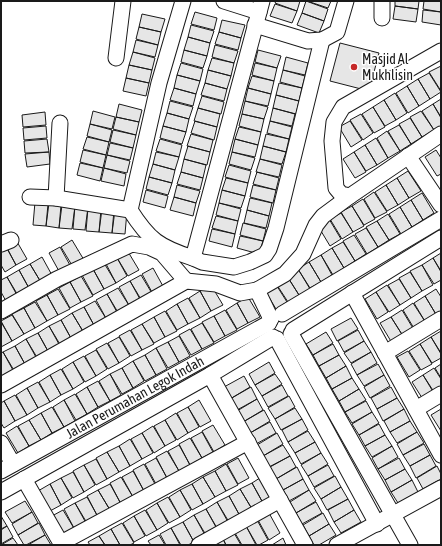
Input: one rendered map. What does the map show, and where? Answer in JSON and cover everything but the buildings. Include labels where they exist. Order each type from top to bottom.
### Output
[{"type":"street","points":[[116,58],[123,1]]},
{"type":"street","points":[[183,1],[159,83],[130,210],[141,228],[154,241],[172,251],[202,262],[234,267],[265,255],[269,249],[276,228],[322,40]]},
{"type":"street","points":[[224,1],[259,12],[308,41],[322,40],[337,32],[346,1]]},
{"type":"street","points":[[382,1],[382,18]]},
{"type":"street","points":[[193,258],[259,12]]},
{"type":"street","points":[[350,196],[341,194],[336,188],[332,141],[334,122],[343,107],[441,52]]},
{"type":"street","points":[[56,198],[60,123]]},
{"type":"street","points":[[1,385],[186,281],[216,284],[240,293],[257,290],[285,274],[303,254],[316,225],[323,216],[441,134]]},
{"type":"street","points":[[408,156],[441,205]]},
{"type":"street","points":[[30,197],[56,198],[130,210]]},
{"type":"street","name":"Jalan Perumahan Legok Indah","points":[[7,468],[274,319],[441,218]]},
{"type":"street","points":[[275,338],[285,339],[292,332],[352,292],[441,238]]},
{"type":"street","points":[[1,311],[57,279],[132,244],[149,247],[162,253],[186,281]]},
{"type":"street","points":[[257,290],[274,319]]},
{"type":"street","points":[[352,292],[441,455]]},
{"type":"street","points":[[274,319],[290,318],[293,326],[292,332],[410,545]]},
{"type":"street","points":[[274,319],[269,331],[275,338],[377,524]]},
{"type":"street","points":[[385,353],[441,319]]},
{"type":"street","name":"Jalan Perumahan Legok Indah","points":[[1,492],[275,338]]},
{"type":"street","name":"Jalan Perumahan Legok Indah","points":[[210,375],[305,545]]},
{"type":"street","points":[[416,409],[441,394]]},
{"type":"street","points":[[24,479],[61,544],[248,442]]},
{"type":"street","points":[[1,443],[7,468]]},
{"type":"street","points":[[337,545],[441,488]]},
{"type":"street","points":[[199,545],[280,500]]},
{"type":"place","name":"Masjid Al Mukhlisin","points":[[354,67]]}]
